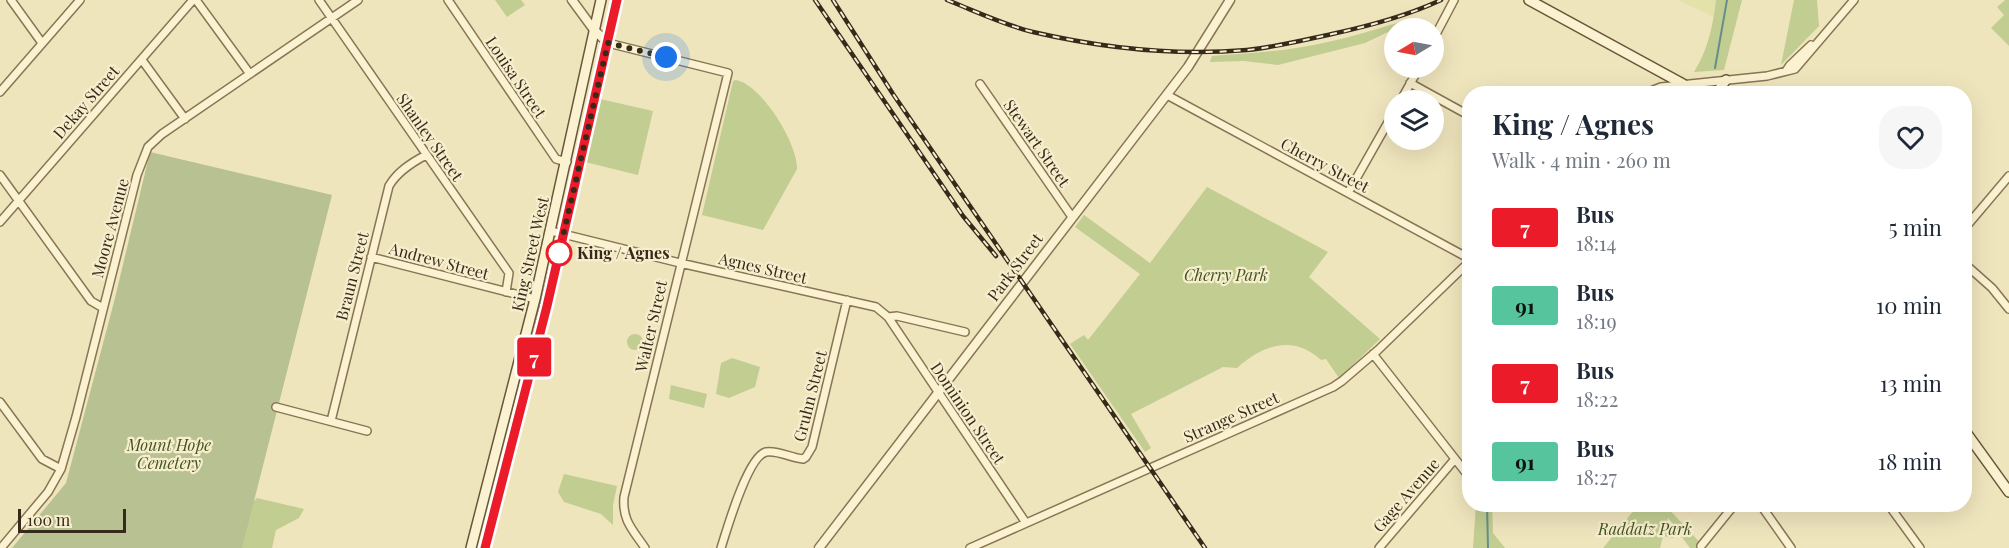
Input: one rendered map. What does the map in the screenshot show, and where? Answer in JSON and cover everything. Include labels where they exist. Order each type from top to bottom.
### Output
[{"type":"main road","name":"King Street West","points":[[471,548],[535,299],[601,0]]},
{"type":"main road","name":"King Street West","points":[[485,548],[563,234],[617,0]]},
{"type":"main road","points":[[1529,0],[1686,86]]},
{"type":"main road","points":[[1721,86],[1726,80]]},
{"type":"main road","points":[[1972,441],[2009,492]]},
{"type":"street","points":[[11,0],[42,43]]},
{"type":"street","points":[[0,92],[80,0]]},
{"type":"street","points":[[194,0],[250,74]]},
{"type":"street","name":"Dekay Street","points":[[0,222],[194,0]]},
{"type":"street","name":"Shanley Street","points":[[319,0],[508,273],[506,292]]},
{"type":"street","name":"Moore Avenue","points":[[1,548],[48,492],[61,469],[143,158],[153,141],[358,0]]},
{"type":"street","name":"Louisa Street","points":[[448,0],[556,159],[567,162]]},
{"type":"street","points":[[572,0],[594,30],[608,43]]},
{"type":"street","name":"Park Street","points":[[819,548],[1167,95],[1203,45],[1230,0]]},
{"type":"street","points":[[1444,19],[1454,0]]},
{"type":"street","points":[[1668,86],[1767,76],[1798,66],[1854,0]]},
{"type":"street","name":"Walter Street","points":[[608,43],[728,73],[624,497],[624,515],[645,548]]},
{"type":"street","points":[[142,60],[184,119]]},
{"type":"street","points":[[1406,90],[1413,78]]},
{"type":"street","points":[[1410,83],[1462,112]]},
{"type":"street","name":"Stewart Street","points":[[980,84],[1072,217]]},
{"type":"street","name":"Cherry Street","points":[[1167,95],[1462,256]]},
{"type":"street","points":[[1348,193],[1384,129]]},
{"type":"street","name":"Braun Street","points":[[331,421],[386,197],[394,178],[426,154]]},
{"type":"street","points":[[0,175],[91,301],[103,308]]},
{"type":"street","points":[[1972,220],[2009,176]]},
{"type":"street","name":"Agnes Street","points":[[551,231],[876,307],[888,317],[897,316],[965,332]]},
{"type":"street","name":"Andrew Street","points":[[371,256],[535,299]]},
{"type":"street","name":"Strange Street","points":[[970,548],[1333,387],[1373,354],[1462,268]]},
{"type":"street","points":[[1972,270],[1992,288],[2009,309]]},
{"type":"street","name":"Gruhn Street","points":[[721,548],[747,475],[757,457],[769,452],[803,459],[813,447],[847,300]]},
{"type":"street","name":"Dominion Street","points":[[888,317],[1026,523]]},
{"type":"street","points":[[1373,354],[1462,468]]},
{"type":"street","points":[[0,402],[42,459],[61,469]]},
{"type":"street","points":[[276,407],[367,431]]},
{"type":"street","name":"Gage Avenue","points":[[1379,548],[1455,459]]},
{"type":"street","points":[[1701,546],[1729,512]]},
{"type":"street","points":[[1766,512],[1791,548]]},
{"type":"street","points":[[1894,512],[1920,548]]},
{"type":"shaded area","points":[[1678,0],[1716,0],[1714,17]]},
{"type":"green space","points":[[495,0],[521,0],[525,5],[507,17]]},
{"type":"green space","points":[[1716,0],[1742,0],[1724,70],[1694,72],[1709,37]]},
{"type":"green space","points":[[1794,0],[1817,0],[1819,26],[1781,65]]},
{"type":"green space","points":[[2005,0],[2009,0],[2009,46],[1991,28],[2004,15],[1997,7]]},
{"type":"green space","points":[[1384,27],[1384,34],[1365,43],[1278,65],[1244,61],[1210,62],[1212,56],[1270,51],[1346,38]]},
{"type":"green space","points":[[736,80],[757,92],[777,117],[792,145],[796,158],[797,169],[763,230],[702,215],[733,81]]},
{"type":"green space","points":[[600,99],[653,111],[638,175],[585,162]]},
{"type":"green space","name":"Mount Hope Cemetery","points":[[150,152],[332,195],[242,548],[12,548],[66,483],[114,302]]},
{"type":"green space","name":"Cherry Park","points":[[1207,187],[1328,252],[1309,277],[1380,339],[1339,378],[1326,359],[1321,360],[1300,347],[1289,345],[1257,353],[1237,368],[1223,367],[1131,414],[1151,448],[1145,452],[1070,344],[1084,335],[1088,340],[1140,274],[1075,227],[1084,215],[1150,263]]},
{"type":"green space","points":[[635,334],[641,336],[643,342],[641,348],[635,350],[629,348],[627,342],[629,336]]},
{"type":"green space","points":[[732,358],[760,367],[755,387],[729,398],[716,394],[721,363]]},
{"type":"green space","points":[[671,385],[707,394],[704,408],[669,399]]},
{"type":"green space","points":[[564,474],[617,486],[613,505],[613,525],[601,514],[564,502],[558,492]]},
{"type":"green space","points":[[257,498],[304,509],[299,518],[276,530],[272,548],[230,548],[240,514]]},
{"type":"green space","points":[[1475,512],[1492,512],[1493,533],[1505,548],[1473,548]]},
{"type":"green space","name":"Raddatz Park","points":[[1632,512],[1672,512],[1705,548],[1690,548],[1681,536],[1682,534],[1668,518],[1666,526],[1674,530],[1676,535],[1673,538],[1663,536],[1660,548],[1603,548]]},
{"type":"waterway","points":[[1715,68],[1727,0]]},
{"type":"waterway","points":[[1487,512],[1488,548]]},
{"type":"tram line","points":[[481,548],[575,164],[612,0]]},
{"type":"railway","points":[[815,0],[963,216],[996,256]]},
{"type":"railway","points":[[833,0],[893,94],[1205,548]]},
{"type":"railway","points":[[947,0],[1011,26],[1059,38],[1139,49],[1193,52],[1247,50],[1300,41],[1388,20],[1441,0]]},
{"type":"bus line","name":"7","points":[[485,548],[547,306],[617,0]]},
{"type":"place","name":"King / Agnes","points":[[559,253]]},
{"type":"route","points":[[559,253],[608,43],[666,57]]}]
